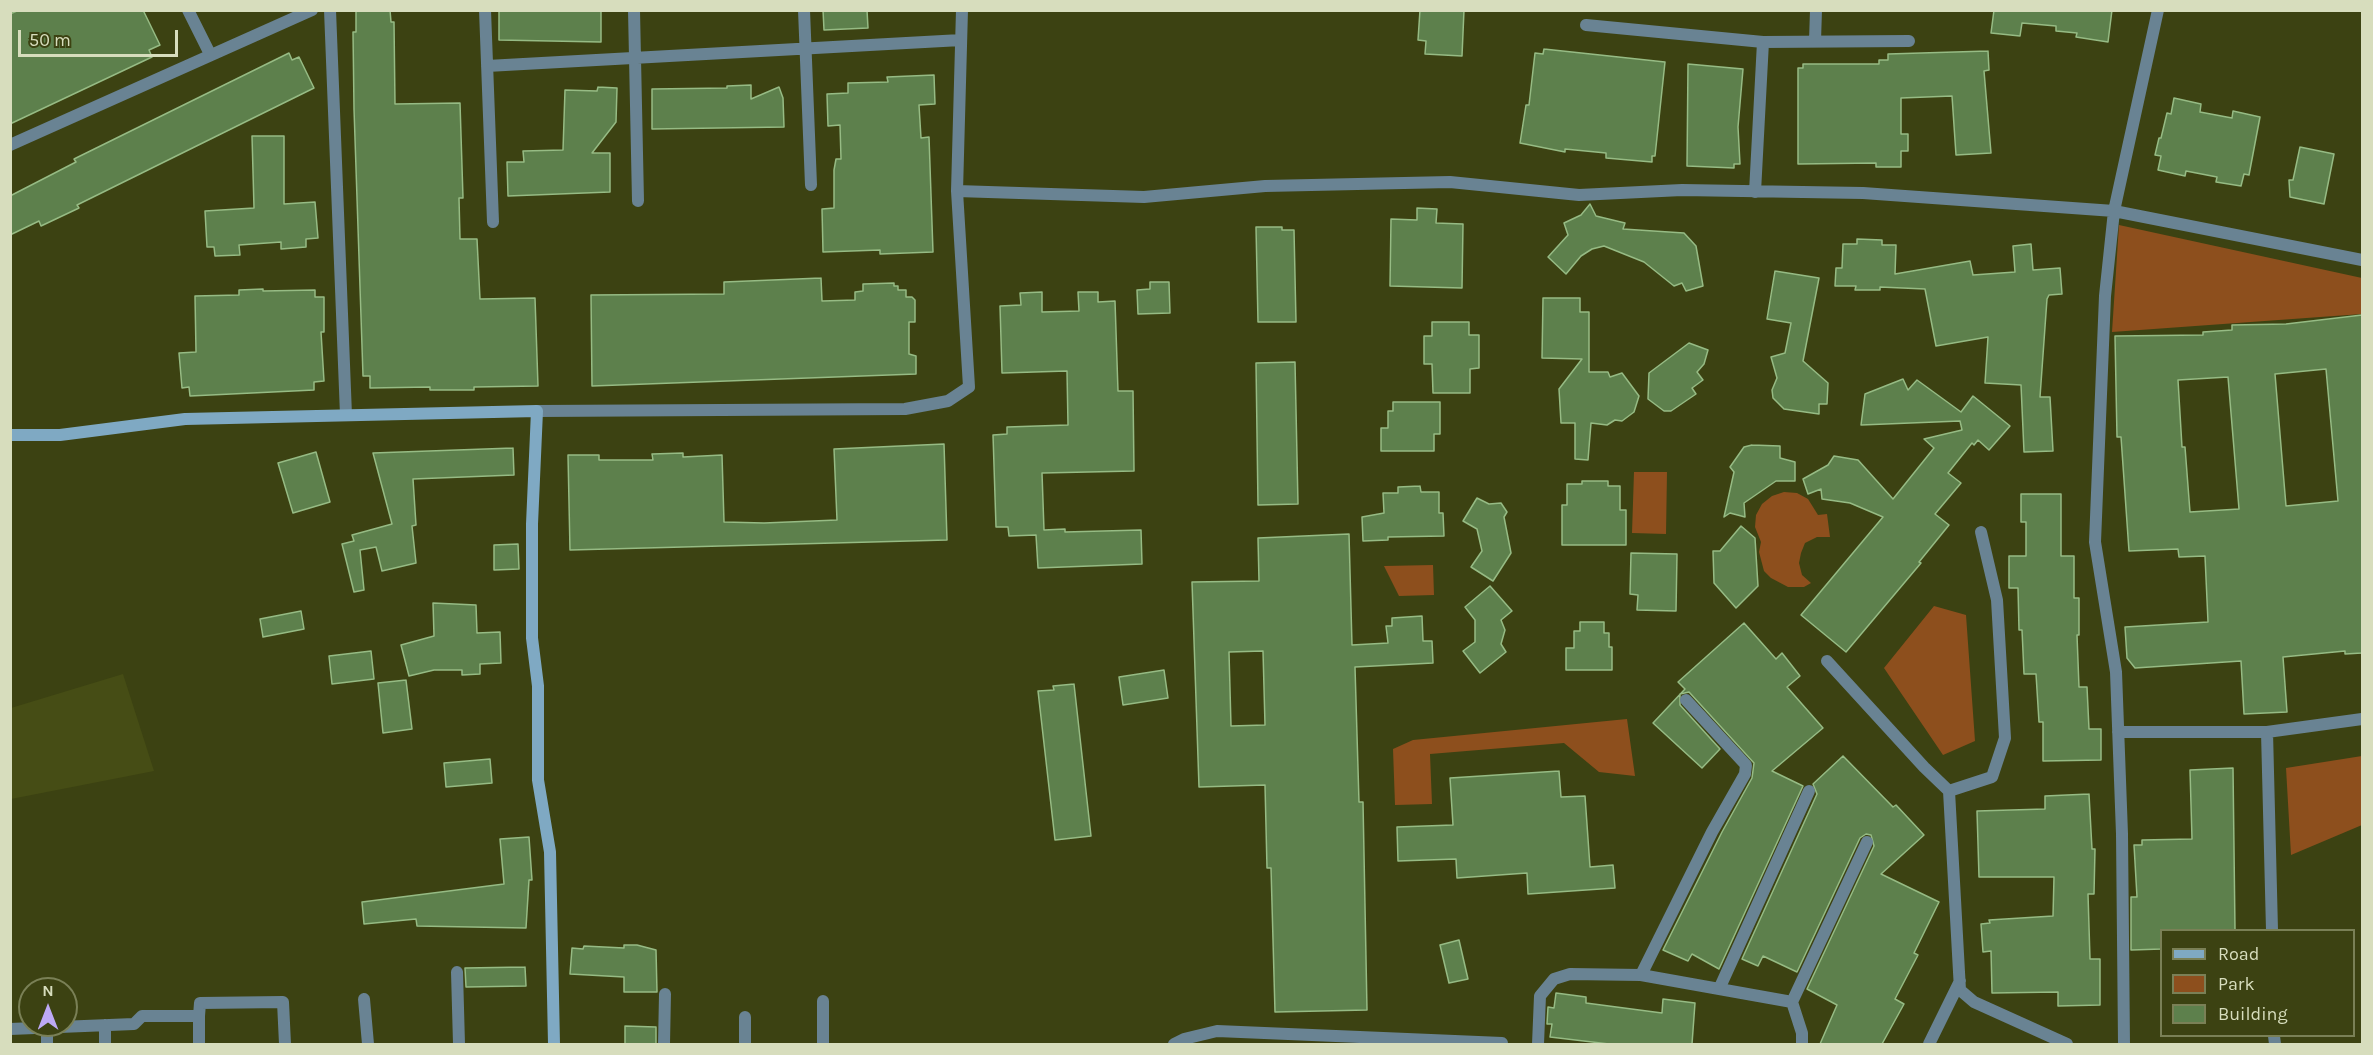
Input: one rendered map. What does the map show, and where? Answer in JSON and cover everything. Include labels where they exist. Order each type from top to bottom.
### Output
[{"type":"street","points":[[188,10],[210,54]]},
{"type":"street","points":[[10,145],[312,10]]},
{"type":"street","points":[[330,10],[346,415]]},
{"type":"street","points":[[485,10],[493,222]]},
{"type":"street","points":[[634,10],[638,201]]},
{"type":"street","points":[[804,10],[811,185]]},
{"type":"street","points":[[10,435],[60,435],[184,419],[537,411],[905,409],[948,401],[969,387],[957,191],[962,10]]},
{"type":"street","points":[[1815,41],[1816,10]]},
{"type":"street","points":[[2124,1044],[2116,672],[2095,542],[2105,296],[2114,211],[2158,10]]},
{"type":"street","points":[[1586,25],[1763,42],[1908,41]]},
{"type":"street","points":[[487,66],[961,40]]},
{"type":"street","points":[[1755,192],[1763,42]]},
{"type":"street","points":[[957,191],[1144,197],[1265,186],[1450,182],[1579,195],[1682,190],[1863,193],[2114,211],[2362,260]]},
{"type":"street","points":[[537,411],[532,524],[532,638],[538,686],[538,780],[550,852],[554,1044]]},
{"type":"street","points":[[1950,791],[1992,777],[2005,738],[1997,600],[1981,532]]},
{"type":"street","points":[[1827,661],[1924,767],[1950,791],[1960,990],[1974,1002],[2067,1044]]},
{"type":"street","points":[[1641,975],[1712,832],[1745,774],[1746,765],[1686,700]]},
{"type":"street","points":[[2118,732],[2267,732],[2362,719]]},
{"type":"street","points":[[2267,732],[2272,929]]},
{"type":"street","points":[[1720,987],[1809,791]]},
{"type":"street","points":[[1802,1044],[1802,1033],[1792,1002],[1867,842]]},
{"type":"street","points":[[457,972],[459,1044]]},
{"type":"street","points":[[1538,1044],[1540,996],[1554,979],[1570,974],[1641,975],[1720,987],[1792,1002]]},
{"type":"street","points":[[1929,1044],[1960,981]]},
{"type":"street","points":[[664,1044],[665,994]]},
{"type":"street","points":[[364,999],[368,1044]]},
{"type":"street","points":[[823,1001],[823,1044]]},
{"type":"street","points":[[199,1044],[200,1003],[283,1002],[285,1044]]},
{"type":"street","points":[[78,1026],[134,1024],[142,1016],[199,1016]]},
{"type":"street","points":[[745,1017],[745,1044]]},
{"type":"street","points":[[105,1025],[105,1044]]},
{"type":"street","points":[[1174,1044],[1184,1039],[1216,1031],[1502,1043]]},
{"type":"shaded area","points":[[123,674],[154,771],[11,799],[11,708]]},
{"type":"green space","points":[[2119,225],[2362,278],[2362,314],[2112,332]]},
{"type":"green space","points":[[1634,472],[1667,472],[1666,534],[1632,533]]},
{"type":"green space","points":[[1784,492],[1797,493],[1808,499],[1818,515],[1827,514],[1830,537],[1817,537],[1805,543],[1801,553],[1799,563],[1802,575],[1811,583],[1804,587],[1788,587],[1771,578],[1764,571],[1759,552],[1761,542],[1755,527],[1756,515],[1762,504],[1772,496]]},
{"type":"green space","points":[[1433,565],[1434,595],[1399,596],[1384,566]]},
{"type":"green space","points":[[1934,606],[1966,615],[1975,741],[1943,755],[1884,668]]},
{"type":"green space","points":[[1627,719],[1635,776],[1599,772],[1564,743],[1430,754],[1432,804],[1395,805],[1393,749],[1413,740]]},
{"type":"green space","points":[[2362,756],[2362,825],[2291,855],[2286,768]]},
{"type":"building","points":[[19,10],[143,10],[160,45],[149,50],[152,57],[10,124],[10,14]]},
{"type":"building","points":[[356,10],[390,10],[391,22],[394,22],[395,104],[460,103],[463,198],[459,198],[460,239],[477,239],[480,299],[535,298],[538,386],[474,387],[474,390],[430,390],[430,387],[370,388],[370,376],[363,376],[354,109],[353,32],[356,32]]},
{"type":"building","points":[[499,10],[601,10],[601,42],[499,40]]},
{"type":"building","points":[[823,10],[867,10],[868,28],[824,30]]},
{"type":"building","points":[[1420,10],[1464,10],[1462,56],[1425,54],[1426,41],[1418,40]]},
{"type":"building","points":[[1994,10],[2112,10],[2108,42],[2076,37],[2077,33],[2056,31],[2056,26],[2022,23],[2020,36],[1991,33]]},
{"type":"building","points":[[1544,49],[1665,62],[1655,156],[1652,156],[1652,162],[1606,158],[1606,153],[1565,149],[1565,152],[1520,143],[1526,105],[1529,105],[1535,53],[1543,54]]},
{"type":"building","points":[[1988,51],[1989,70],[1984,71],[1991,153],[1956,155],[1952,96],[1901,98],[1901,134],[1908,134],[1908,151],[1901,151],[1901,167],[1876,167],[1876,163],[1798,164],[1798,68],[1803,68],[1803,64],[1879,64],[1879,60],[1888,60],[1888,54]]},
{"type":"building","points":[[289,53],[292,60],[299,57],[314,88],[77,205],[79,208],[41,226],[39,221],[10,235],[10,196],[76,162],[74,159]]},
{"type":"building","points":[[1688,64],[1743,69],[1738,127],[1740,164],[1734,164],[1734,168],[1687,166]]},
{"type":"building","points":[[934,75],[935,104],[919,105],[921,138],[929,137],[933,252],[880,254],[880,250],[823,252],[822,209],[834,208],[834,170],[836,159],[841,159],[840,125],[828,126],[827,94],[848,93],[848,83],[888,82],[887,77]]},
{"type":"building","points":[[751,85],[751,99],[779,87],[783,98],[784,127],[652,129],[652,89],[727,88],[727,86]]},
{"type":"building","points":[[598,87],[617,88],[616,122],[592,153],[610,153],[610,192],[508,196],[507,162],[524,162],[523,151],[563,150],[565,90],[597,91]]},
{"type":"building","points":[[2174,98],[2201,104],[2200,112],[2232,118],[2233,111],[2260,117],[2249,175],[2244,174],[2241,186],[2216,182],[2217,177],[2186,171],[2185,176],[2158,170],[2161,156],[2155,155],[2167,113],[2171,114]]},
{"type":"building","points":[[252,136],[284,136],[284,204],[315,202],[318,238],[306,239],[306,247],[281,249],[281,242],[239,245],[240,255],[215,256],[214,247],[207,247],[205,211],[254,208]]},
{"type":"building","points":[[2300,147],[2334,154],[2324,204],[2290,197],[2289,180],[2293,180]]},
{"type":"building","points":[[1590,204],[1596,216],[1625,223],[1623,229],[1684,233],[1696,246],[1703,286],[1686,291],[1682,283],[1674,286],[1644,262],[1604,246],[1592,249],[1581,256],[1566,274],[1548,257],[1568,235],[1564,223],[1581,215]]},
{"type":"building","points":[[1417,208],[1437,209],[1436,223],[1463,224],[1462,288],[1390,286],[1391,219],[1417,220]]},
{"type":"building","points":[[1256,227],[1282,227],[1282,230],[1294,230],[1296,322],[1258,322]]},
{"type":"building","points":[[1857,239],[1882,240],[1882,245],[1896,245],[1895,274],[1970,261],[1973,275],[2015,272],[2013,246],[2031,244],[2033,270],[2060,268],[2062,294],[2049,295],[2047,299],[2040,397],[2050,397],[2053,451],[2024,452],[2021,385],[1985,383],[1988,337],[1936,346],[1925,289],[1880,287],[1880,290],[1855,290],[1856,286],[1835,286],[1836,268],[1842,268],[1843,244],[1857,244]]},
{"type":"building","points":[[1775,271],[1819,278],[1803,361],[1828,383],[1827,404],[1819,404],[1819,414],[1784,409],[1773,398],[1772,390],[1777,378],[1771,357],[1785,353],[1791,323],[1767,319]]},
{"type":"building","points":[[821,278],[822,301],[855,300],[855,292],[863,291],[863,284],[894,283],[894,286],[898,286],[898,290],[906,290],[906,297],[912,297],[915,300],[915,322],[909,322],[909,354],[916,356],[916,374],[592,386],[591,295],[724,294],[724,282]]},
{"type":"building","points":[[1150,282],[1169,282],[1170,313],[1138,314],[1137,290],[1150,289]]},
{"type":"building","points":[[263,289],[263,291],[315,290],[315,297],[324,297],[324,332],[321,332],[324,381],[314,382],[314,390],[190,396],[189,387],[182,388],[179,353],[196,352],[195,296],[239,295],[239,290]]},
{"type":"building","points":[[1042,292],[1042,312],[1079,311],[1078,292],[1098,292],[1098,302],[1115,301],[1118,391],[1133,391],[1134,471],[1042,473],[1044,530],[1065,529],[1065,532],[1141,530],[1142,564],[1038,568],[1036,535],[1009,536],[1008,527],[996,527],[993,435],[1007,434],[1007,427],[1068,425],[1067,371],[1002,373],[1000,306],[1021,305],[1020,293]]},
{"type":"building","points":[[1543,298],[1580,298],[1580,312],[1589,312],[1589,372],[1608,372],[1610,377],[1622,373],[1639,396],[1634,412],[1622,421],[1615,420],[1607,425],[1591,423],[1588,460],[1575,459],[1575,423],[1561,423],[1559,389],[1582,359],[1542,358]]},
{"type":"building","points":[[2362,315],[2362,653],[2345,654],[2345,651],[2283,657],[2287,712],[2244,714],[2241,661],[2135,668],[2127,658],[2125,627],[2208,622],[2205,556],[2179,557],[2178,549],[2129,551],[2121,437],[2117,437],[2115,336],[2203,335],[2203,332],[2232,330],[2232,325],[2286,324]],"holes":[[[2326,369],[2338,501],[2286,506],[2275,374]],[[2228,377],[2239,509],[2190,512],[2185,447],[2182,447],[2178,380]]]},
{"type":"building","points":[[1432,322],[1469,322],[1469,335],[1479,335],[1479,368],[1470,369],[1470,393],[1433,393],[1432,364],[1424,364],[1424,336],[1432,336]]},
{"type":"building","points":[[1689,343],[1708,350],[1704,364],[1697,372],[1703,380],[1692,388],[1696,394],[1671,411],[1664,411],[1648,399],[1649,373]]},
{"type":"building","points":[[1295,362],[1298,504],[1258,505],[1256,363]]},
{"type":"building","points":[[1903,379],[1908,390],[1917,380],[1961,412],[1973,396],[2010,426],[1989,450],[1978,440],[1974,445],[1972,443],[1948,473],[1961,483],[1935,514],[1949,525],[1919,562],[1921,563],[1846,652],[1801,615],[1883,517],[1850,503],[1822,499],[1821,489],[1808,494],[1803,479],[1828,465],[1834,456],[1858,460],[1893,499],[1934,448],[1924,439],[1962,430],[1960,421],[1861,425],[1865,394]]},
{"type":"building","points":[[1393,402],[1440,402],[1440,434],[1434,434],[1434,451],[1381,451],[1381,428],[1388,428],[1388,411],[1393,411]]},
{"type":"building","points":[[944,444],[947,540],[570,550],[568,455],[599,455],[599,460],[653,460],[652,454],[683,453],[683,457],[722,455],[724,522],[764,523],[837,520],[834,449]]},
{"type":"building","points":[[1780,446],[1780,458],[1795,462],[1795,481],[1776,481],[1744,503],[1745,517],[1730,513],[1724,517],[1734,472],[1730,467],[1744,447]]},
{"type":"building","points":[[513,448],[514,475],[413,479],[416,525],[412,526],[416,563],[382,571],[376,547],[360,550],[364,590],[354,592],[342,544],[354,541],[352,535],[392,524],[373,453]]},
{"type":"building","points":[[316,452],[330,502],[293,513],[278,463]]},
{"type":"building","points":[[1582,481],[1608,481],[1608,486],[1620,486],[1620,510],[1626,510],[1626,545],[1562,545],[1562,505],[1567,505],[1567,484],[1582,484]]},
{"type":"building","points":[[1420,486],[1421,492],[1439,492],[1439,513],[1443,513],[1444,536],[1388,537],[1388,540],[1363,541],[1362,517],[1384,513],[1383,493],[1398,493],[1398,487]]},
{"type":"building","points":[[2021,494],[2061,494],[2061,556],[2074,556],[2074,598],[2079,598],[2079,635],[2077,635],[2079,687],[2087,687],[2089,729],[2101,729],[2101,760],[2043,761],[2043,722],[2039,722],[2036,674],[2024,674],[2022,630],[2019,630],[2018,588],[2009,588],[2009,556],[2026,556],[2026,522],[2021,522]]},
{"type":"building","points":[[1477,498],[1489,504],[1501,503],[1507,512],[1504,517],[1511,553],[1493,581],[1471,567],[1482,551],[1477,529],[1463,521]]},
{"type":"building","points":[[1741,526],[1755,538],[1758,586],[1736,608],[1714,583],[1713,551],[1720,551]]},
{"type":"building","points":[[1349,534],[1352,645],[1388,643],[1386,626],[1392,626],[1392,618],[1422,616],[1423,641],[1432,641],[1433,663],[1355,667],[1359,802],[1363,802],[1367,1010],[1275,1012],[1271,868],[1267,868],[1265,785],[1199,787],[1192,582],[1259,581],[1258,538]],"holes":[[[1263,651],[1265,725],[1231,726],[1229,652]]]},
{"type":"building","points":[[518,544],[519,569],[494,570],[494,545]]},
{"type":"building","points":[[1631,553],[1677,554],[1676,611],[1637,610],[1638,595],[1630,594]]},
{"type":"building","points":[[1490,586],[1512,611],[1501,620],[1505,630],[1501,644],[1506,652],[1480,673],[1463,651],[1475,642],[1475,620],[1465,607]]},
{"type":"building","points":[[433,603],[476,605],[477,633],[500,632],[501,663],[480,664],[480,674],[462,675],[462,670],[434,670],[409,676],[401,645],[434,636]]},
{"type":"building","points":[[301,611],[304,629],[263,637],[260,619]]},
{"type":"building","points":[[1580,622],[1604,622],[1604,633],[1609,633],[1609,647],[1612,647],[1612,670],[1566,670],[1566,648],[1574,648],[1574,631],[1580,631]]},
{"type":"building","points":[[1744,623],[1776,659],[1782,653],[1800,676],[1787,687],[1823,728],[1772,771],[1803,786],[1719,969],[1692,954],[1688,961],[1663,950],[1722,832],[1752,778],[1754,763],[1689,692],[1680,694],[1685,689],[1678,682]]},
{"type":"building","points":[[371,651],[374,679],[332,684],[329,656]]},
{"type":"building","points":[[1164,670],[1168,698],[1123,705],[1119,677]]},
{"type":"building","points":[[406,680],[412,729],[383,733],[378,683]]},
{"type":"building","points":[[1074,684],[1091,836],[1055,840],[1038,691],[1054,690],[1053,686]]},
{"type":"building","points":[[1680,694],[1680,705],[1720,749],[1702,768],[1653,723]]},
{"type":"building","points":[[1843,756],[1893,807],[1896,805],[1924,835],[1881,874],[1939,902],[1914,953],[1918,955],[1895,999],[1904,1004],[1882,1044],[1820,1044],[1837,1005],[1807,989],[1874,846],[1871,835],[1866,834],[1860,838],[1797,972],[1763,956],[1758,966],[1742,959],[1817,794],[1813,784]]},
{"type":"building","points":[[490,759],[492,783],[446,787],[444,763]]},
{"type":"building","points":[[2233,768],[2235,929],[2160,929],[2160,949],[2131,950],[2131,897],[2137,897],[2134,845],[2142,845],[2142,840],[2192,839],[2190,770]]},
{"type":"building","points":[[1559,771],[1561,797],[1585,796],[1590,867],[1613,865],[1615,888],[1528,894],[1527,873],[1457,878],[1456,859],[1398,861],[1397,827],[1453,825],[1450,778]]},
{"type":"building","points":[[2089,794],[2092,849],[2095,849],[2094,894],[2088,894],[2090,959],[2100,959],[2100,1005],[2058,1006],[2058,992],[1992,993],[1991,951],[1983,952],[1981,924],[1990,923],[1989,920],[2053,916],[2054,877],[1979,877],[1977,811],[2045,809],[2045,796]]},
{"type":"building","points":[[529,837],[532,880],[529,880],[526,928],[417,926],[416,919],[364,924],[362,902],[504,884],[500,839]]},
{"type":"building","points":[[1459,940],[1468,979],[1449,983],[1440,945]]},
{"type":"building","points":[[624,945],[637,945],[656,950],[657,992],[624,992],[624,977],[570,974],[572,948],[583,949],[584,946],[624,948]]},
{"type":"building","points":[[525,967],[526,986],[466,987],[465,968]]},
{"type":"building","points":[[1556,993],[1586,997],[1586,1003],[1662,1013],[1663,999],[1695,1003],[1692,1044],[1609,1044],[1550,1037],[1552,1024],[1547,1024],[1548,1007],[1554,1008]]},
{"type":"building","points":[[625,1026],[656,1027],[656,1044],[625,1044]]}]
